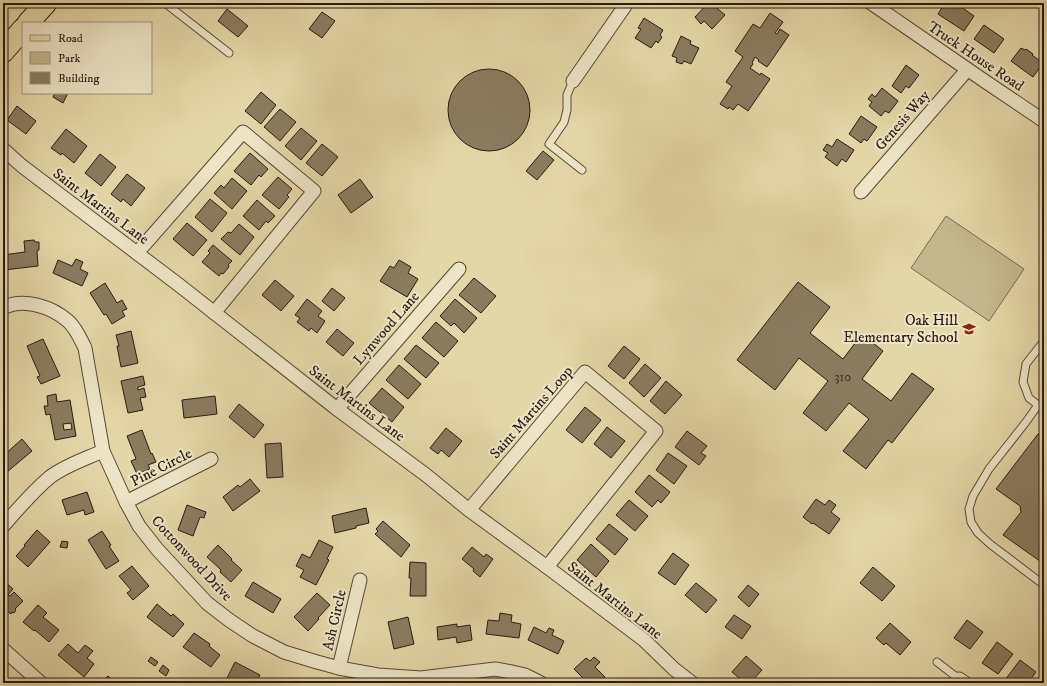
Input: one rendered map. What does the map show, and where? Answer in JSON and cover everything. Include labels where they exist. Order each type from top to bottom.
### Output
[{"type":"main road","points":[[29,22],[46,3]]},
{"type":"street","points":[[573,81],[627,3]]},
{"type":"street","name":"Truck House Road","points":[[870,3],[1044,121]]},
{"type":"street","name":"Genesis Way","points":[[861,192],[967,70]]},
{"type":"street","points":[[137,253],[243,132],[314,191],[214,312]]},
{"type":"street","name":"Saint Martins Lane","points":[[3,149],[22,166],[214,312],[337,409],[426,475],[468,510],[644,640],[674,669],[692,683]]},
{"type":"street","name":"Lynwood Lane","points":[[337,409],[459,269]]},
{"type":"street","name":"Cottonwood Drive","points":[[3,308],[17,304],[34,304],[49,308],[68,321],[74,328],[84,348],[103,451],[126,502],[139,526],[157,549],[207,603],[229,620],[253,636],[284,652],[339,668],[378,675],[421,678],[496,669],[526,676],[541,683]]},
{"type":"street","name":"Saint Martins Loop","points":[[468,510],[585,372],[656,431],[547,567]]},
{"type":"street","points":[[3,526],[36,490],[51,477],[64,468],[103,451]]},
{"type":"street","name":"Pine Circle","points":[[126,502],[211,459]]},
{"type":"street","name":"Ash Circle","points":[[339,668],[360,580]]},
{"type":"street","points":[[3,648],[41,683]]},
{"type":"lane","points":[[165,3],[229,53]]},
{"type":"lane","points":[[573,81],[567,96],[567,110],[564,122],[549,144],[582,170]]},
{"type":"lane","points":[[1044,341],[1026,364],[1023,382],[1029,398],[1041,406],[1026,422],[989,469],[973,496],[969,509],[972,522],[978,532],[990,544],[1044,585]]},
{"type":"lane","points":[[937,662],[960,682]]},
{"type":"green space","points":[[946,216],[1024,269],[989,321],[911,268]]},
{"type":"building","points":[[708,3],[711,3],[725,15],[712,29],[704,21],[701,24],[695,17]]},
{"type":"building","points":[[945,3],[951,3],[956,6],[957,4],[974,16],[964,31],[938,14]]},
{"type":"building","points":[[227,9],[248,26],[238,37],[218,21]]},
{"type":"building","points":[[322,12],[335,21],[322,38],[309,29]]},
{"type":"building","points":[[770,13],[783,22],[775,33],[777,34],[780,29],[789,35],[767,67],[755,57],[750,68],[760,75],[761,73],[770,79],[748,111],[738,104],[733,110],[729,107],[728,109],[720,104],[732,86],[726,82],[743,57],[735,51],[753,24],[760,28]]},
{"type":"building","points":[[644,18],[663,30],[660,35],[662,37],[658,43],[656,41],[651,48],[635,38],[641,29],[638,28]]},
{"type":"building","points":[[984,25],[1004,39],[994,53],[974,39]]},
{"type":"building","points":[[681,36],[691,41],[690,44],[699,48],[691,64],[684,61],[682,64],[676,62],[677,58],[672,56]]},
{"type":"building","points":[[1021,48],[1026,49],[1043,63],[1033,77],[1011,61]]},
{"type":"building","points":[[906,65],[919,75],[909,88],[906,86],[901,93],[892,86]]},
{"type":"building","points":[[489,69],[505,72],[518,81],[527,94],[530,110],[527,126],[518,139],[505,148],[489,151],[473,148],[460,139],[451,126],[448,110],[451,94],[460,81],[473,72]]},
{"type":"building","points":[[882,88],[898,101],[889,113],[885,111],[881,116],[869,106],[872,102],[868,99],[872,94],[875,97]]},
{"type":"building","points":[[261,92],[276,105],[261,124],[245,111]]},
{"type":"building","points":[[54,94],[68,94],[63,103],[53,97]]},
{"type":"building","points":[[17,106],[36,121],[26,134],[7,120]]},
{"type":"building","points":[[280,109],[296,122],[280,141],[264,127]]},
{"type":"building","points":[[861,116],[877,127],[867,141],[864,139],[861,143],[849,134]]},
{"type":"building","points":[[301,128],[317,141],[301,160],[285,146]]},
{"type":"building","points":[[66,129],[87,146],[74,163],[62,153],[61,155],[51,148]]},
{"type":"building","points":[[837,139],[854,150],[846,162],[842,159],[837,166],[825,157],[828,153],[823,150],[827,144],[832,147]]},
{"type":"building","points":[[322,144],[338,157],[322,176],[306,163]]},
{"type":"building","points":[[543,151],[554,160],[537,180],[526,171]]},
{"type":"building","points":[[250,153],[268,169],[261,177],[259,175],[251,185],[234,171]]},
{"type":"building","points":[[100,154],[116,167],[101,186],[85,173]]},
{"type":"building","points":[[127,174],[145,188],[131,206],[123,199],[121,202],[111,194]]},
{"type":"building","points":[[278,177],[292,189],[287,195],[289,197],[279,209],[262,195]]},
{"type":"building","points":[[232,178],[247,191],[232,209],[214,193],[221,185],[224,188]]},
{"type":"building","points":[[360,179],[373,197],[351,213],[338,195]]},
{"type":"building","points":[[210,199],[227,213],[212,232],[195,217]]},
{"type":"building","points":[[257,200],[275,216],[268,223],[266,221],[259,230],[243,216]]},
{"type":"building","points":[[187,223],[207,240],[193,256],[173,239]]},
{"type":"building","points":[[239,224],[254,237],[240,255],[221,239],[228,232],[231,233]]},
{"type":"building","points":[[34,240],[35,242],[39,242],[39,250],[37,251],[38,266],[4,270],[3,255],[25,252],[24,241]]},
{"type":"building","points":[[213,245],[232,261],[223,274],[221,273],[219,276],[202,262],[210,253],[208,251]]},
{"type":"building","points":[[76,259],[83,262],[80,269],[88,273],[82,286],[53,273],[58,260],[72,266]]},
{"type":"building","points":[[399,260],[411,267],[408,273],[418,279],[407,297],[380,281],[390,266],[394,268]]},
{"type":"building","points":[[474,278],[496,296],[481,313],[459,295]]},
{"type":"building","points":[[275,280],[294,296],[281,311],[262,295]]},
{"type":"building","points":[[798,282],[830,307],[810,333],[843,359],[862,334],[883,351],[862,379],[891,401],[912,373],[934,389],[892,443],[888,440],[866,469],[843,451],[869,419],[849,403],[826,431],[803,413],[828,381],[799,358],[775,390],[737,360]]},
{"type":"building","points":[[105,283],[117,303],[122,300],[127,309],[122,311],[125,316],[112,324],[106,314],[104,315],[90,293]]},
{"type":"building","points":[[332,288],[345,298],[334,311],[322,301]]},
{"type":"building","points":[[307,299],[322,311],[318,316],[325,321],[317,333],[311,328],[309,331],[297,322],[300,318],[295,315]]},
{"type":"building","points":[[455,299],[477,318],[464,333],[454,323],[451,326],[440,316]]},
{"type":"building","points":[[436,322],[458,341],[444,357],[422,338]]},
{"type":"building","points":[[337,329],[354,343],[343,356],[326,342]]},
{"type":"building","points":[[131,331],[138,363],[121,367],[117,346],[119,346],[116,335]]},
{"type":"building","points":[[43,339],[60,376],[41,384],[37,377],[40,376],[27,346]]},
{"type":"building","points":[[416,345],[439,363],[426,378],[404,359]]},
{"type":"building","points":[[624,346],[640,359],[624,379],[608,366]]},
{"type":"building","points":[[645,364],[661,378],[644,397],[629,383]]},
{"type":"building","points":[[399,365],[421,384],[408,399],[386,380]]},
{"type":"building","points":[[143,376],[145,385],[138,387],[138,390],[144,388],[146,397],[140,398],[143,410],[128,413],[121,381]]},
{"type":"building","points":[[666,381],[682,395],[665,414],[650,401]]},
{"type":"building","points":[[382,388],[404,407],[392,422],[369,403]]},
{"type":"building","points":[[56,394],[57,402],[70,400],[76,436],[55,440],[50,414],[46,415],[44,406],[48,406],[47,396]],"holes":[[[71,423],[72,429],[64,430],[63,424]]]},
{"type":"building","points":[[215,396],[217,414],[184,418],[182,400]]},
{"type":"building","points":[[239,404],[264,425],[254,438],[229,417]]},
{"type":"building","points":[[585,407],[601,420],[582,443],[566,430]]},
{"type":"building","points":[[607,427],[625,441],[611,458],[594,444]]},
{"type":"building","points":[[446,428],[462,441],[449,457],[441,450],[438,454],[430,448]]},
{"type":"building","points":[[142,430],[151,454],[152,453],[156,462],[148,465],[150,469],[137,474],[131,461],[136,459],[127,436]]},
{"type":"building","points":[[687,431],[707,446],[701,453],[706,456],[699,465],[675,447]]},
{"type":"building","points":[[1038,434],[1044,438],[1044,564],[1003,535],[1021,512],[1020,506],[996,489]]},
{"type":"building","points":[[22,439],[32,451],[7,472],[3,467],[3,456]]},
{"type":"building","points":[[281,443],[283,477],[267,478],[265,444]]},
{"type":"building","points":[[668,453],[687,466],[674,484],[656,470]]},
{"type":"building","points":[[649,475],[670,492],[661,503],[658,500],[652,507],[635,492]]},
{"type":"building","points":[[250,479],[260,491],[233,511],[223,497],[238,485],[240,487]]},
{"type":"building","points":[[87,492],[94,512],[85,515],[84,510],[67,515],[62,500]]},
{"type":"building","points":[[816,499],[825,505],[829,500],[836,505],[831,512],[840,519],[829,534],[803,517]]},
{"type":"building","points":[[629,500],[648,516],[635,531],[616,515]]},
{"type":"building","points":[[187,505],[206,512],[204,518],[200,517],[193,536],[178,530]]},
{"type":"building","points":[[366,508],[369,523],[335,533],[332,516]]},
{"type":"building","points":[[383,521],[410,545],[401,557],[375,534],[378,531],[376,529]]},
{"type":"building","points":[[609,524],[628,539],[615,555],[596,539]]},
{"type":"building","points":[[37,530],[50,542],[28,567],[16,556]]},
{"type":"building","points":[[102,531],[111,545],[109,546],[119,561],[106,569],[88,540]]},
{"type":"building","points":[[319,540],[333,547],[327,559],[329,560],[316,585],[300,577],[304,570],[296,566],[302,554],[310,558]]},
{"type":"building","points":[[62,541],[68,542],[67,548],[60,547]]},
{"type":"building","points":[[591,544],[609,561],[596,577],[577,560]]},
{"type":"building","points":[[218,545],[242,570],[231,582],[207,557]]},
{"type":"building","points":[[472,547],[484,557],[486,554],[493,559],[480,577],[473,571],[474,569],[462,559]]},
{"type":"building","points":[[673,553],[689,565],[675,585],[658,573]]},
{"type":"building","points":[[410,562],[426,563],[426,596],[410,596]]},
{"type":"building","points":[[132,566],[149,586],[133,600],[127,593],[131,590],[119,576]]},
{"type":"building","points":[[873,567],[895,586],[882,601],[860,583]]},
{"type":"building","points":[[5,582],[13,589],[8,595],[10,596],[14,592],[23,601],[15,609],[16,610],[14,613],[12,612],[11,614],[3,608],[3,585]]},
{"type":"building","points":[[253,582],[281,599],[273,613],[245,596]]},
{"type":"building","points":[[696,583],[717,600],[706,613],[685,595]]},
{"type":"building","points":[[748,585],[759,594],[749,607],[738,597]]},
{"type":"building","points":[[317,593],[330,605],[308,631],[294,617]]},
{"type":"building","points":[[157,604],[171,616],[173,614],[184,624],[173,637],[147,617]]},
{"type":"building","points":[[38,605],[47,613],[43,617],[59,630],[49,642],[23,622]]},
{"type":"building","points":[[500,613],[512,615],[511,622],[521,624],[519,638],[486,634],[488,620],[499,621]]},
{"type":"building","points":[[734,615],[751,626],[742,639],[725,627]]},
{"type":"building","points":[[408,617],[414,644],[394,649],[388,622]]},
{"type":"building","points":[[967,620],[983,632],[970,649],[954,638]]},
{"type":"building","points":[[890,623],[911,642],[900,655],[886,643],[884,645],[876,638]]},
{"type":"building","points":[[457,624],[457,627],[470,625],[472,640],[457,643],[456,637],[438,640],[437,627]]},
{"type":"building","points":[[534,627],[546,633],[549,628],[554,630],[552,635],[564,641],[558,654],[528,640]]},
{"type":"building","points":[[194,633],[210,644],[209,646],[220,655],[211,667],[183,647]]},
{"type":"building","points":[[997,642],[1013,654],[998,674],[982,663]]},
{"type":"building","points":[[68,644],[78,653],[85,645],[93,651],[87,658],[94,664],[84,677],[58,655]]},
{"type":"building","points":[[746,656],[762,670],[750,683],[745,683],[732,672]]},
{"type":"building","points":[[151,657],[158,662],[155,666],[148,661]]},
{"type":"building","points":[[594,657],[600,662],[595,667],[605,677],[598,683],[588,683],[574,669],[586,658],[590,661]]},
{"type":"building","points":[[1020,660],[1036,672],[1028,683],[1009,683],[1005,680]]},
{"type":"building","points":[[235,662],[260,675],[256,683],[225,682]]},
{"type":"building","points":[[163,665],[169,670],[166,676],[159,671]]},
{"type":"building","points":[[108,676],[116,683],[101,683]]},
{"type":"place","name":"Oak Hill Elementary School","points":[[969,329]]}]
